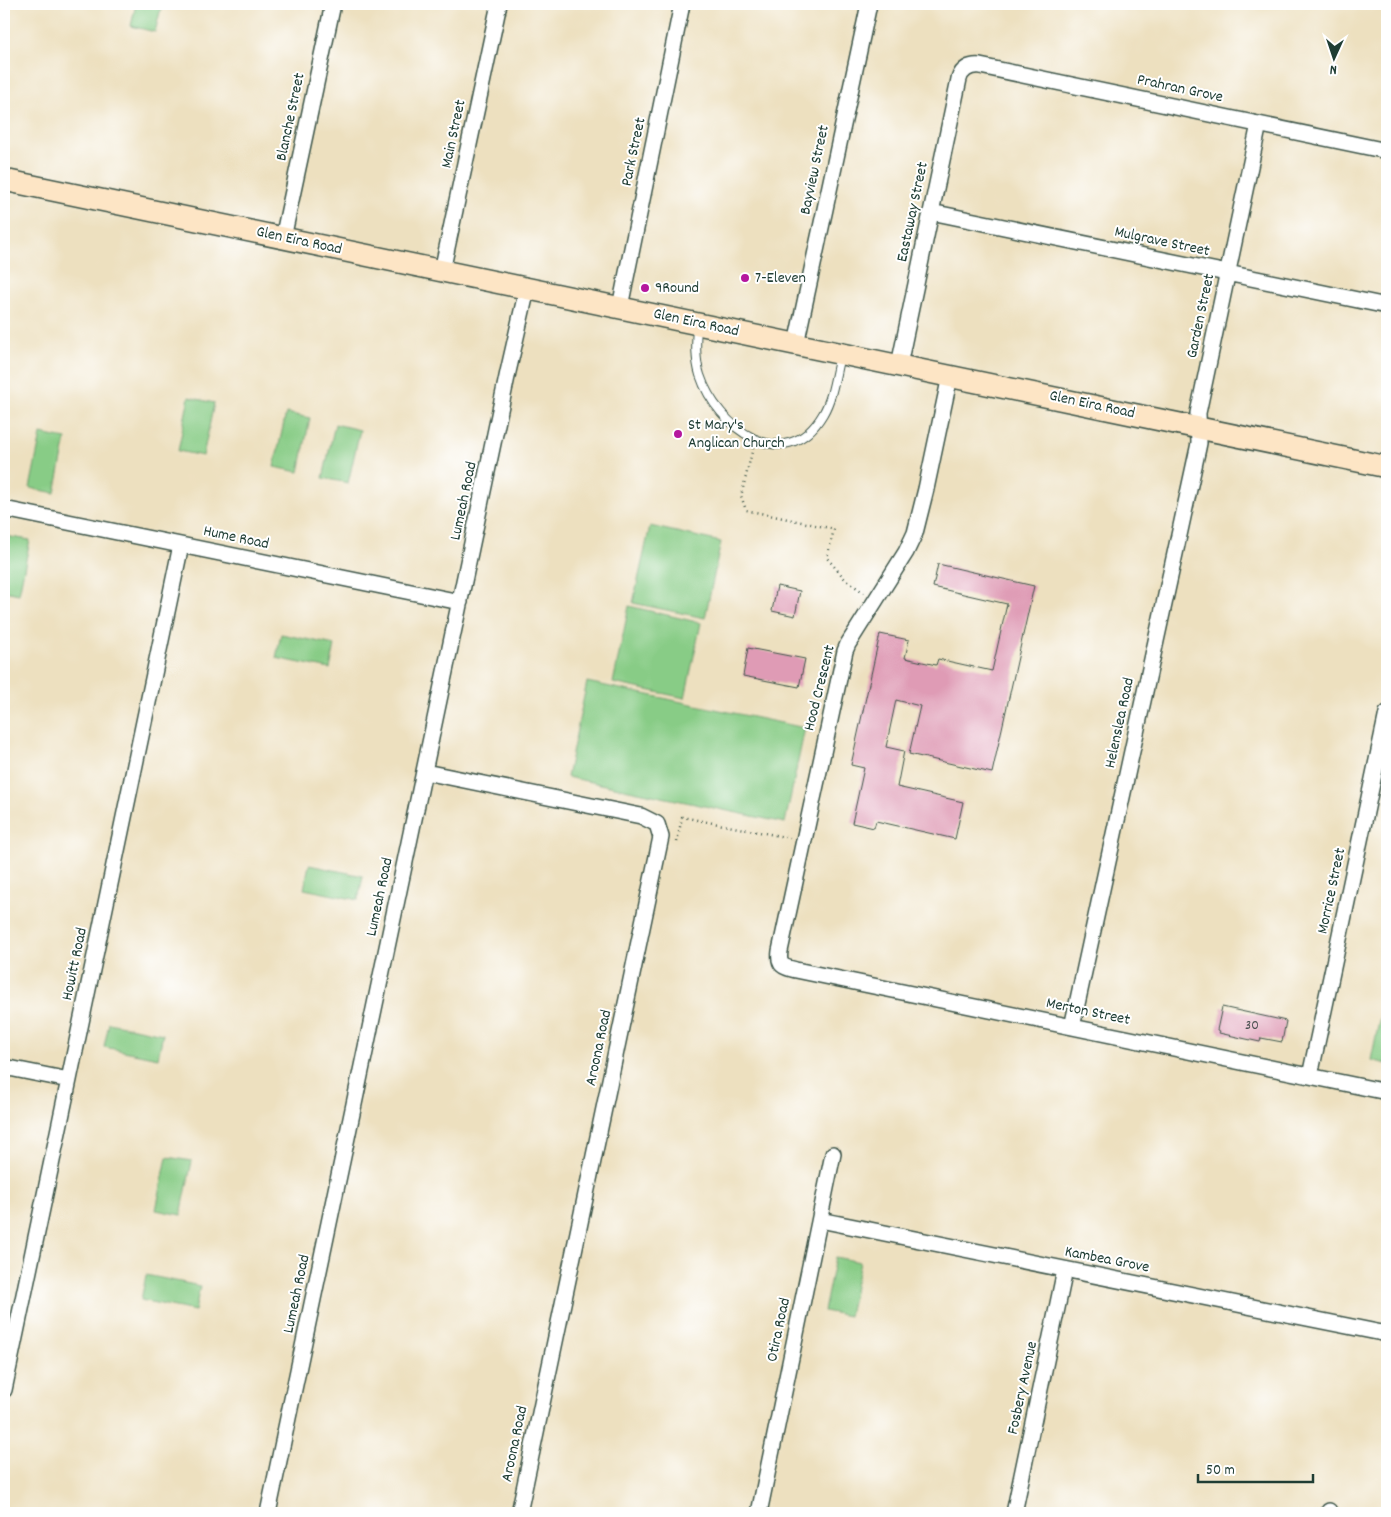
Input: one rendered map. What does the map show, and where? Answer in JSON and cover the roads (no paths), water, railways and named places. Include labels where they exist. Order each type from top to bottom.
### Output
[{"type":"main road","name":"Glen Eira Road","points":[[4,180],[1387,467]]},
{"type":"street","name":"Blanche Street","points":[[283,238],[333,4]]},
{"type":"street","name":"Main Street","points":[[442,271],[499,4]]},
{"type":"street","name":"Park Street","points":[[620,308],[682,4]]},
{"type":"street","name":"Bayview Street","points":[[796,344],[869,4]]},
{"type":"street","name":"Prahran Grove","points":[[966,68],[980,66],[1387,150]]},
{"type":"street","name":"Eastaway Street","points":[[899,365],[959,79],[966,68]]},
{"type":"street","name":"Garden Street","points":[[1199,428],[1198,413],[1259,124]]},
{"type":"street","name":"Mulgrave Street","points":[[931,212],[1387,306]]},
{"type":"street","name":"Lumeah Road","points":[[268,1513],[527,289]]},
{"type":"street","name":"Hood Crescent","points":[[782,965],[779,961],[780,951],[845,651],[906,552],[915,533],[950,376]]},
{"type":"street","name":"Helenslea Road","points":[[1072,1027],[1198,448],[1199,428]]},
{"type":"street","name":"Hume Road","points":[[4,509],[460,602]]},
{"type":"street","name":"Howitt Road","points":[[4,1390],[181,545]]},
{"type":"street","name":"Morrice Street","points":[[1310,1076],[1387,713]]},
{"type":"street","name":"Aroona Road","points":[[425,772],[641,816],[656,824],[661,838],[519,1513]]},
{"type":"street","name":"Merton Street","points":[[782,965],[796,970],[1387,1092]]},
{"type":"street","points":[[4,1067],[69,1080]]},
{"type":"street","name":"Otira Road","points":[[759,1513],[833,1154]]},
{"type":"street","name":"Kambea Grove","points":[[820,1220],[1387,1334]]},
{"type":"street","name":"Fosbery Avenue","points":[[1014,1513],[1066,1270]]},
{"type":"lane","points":[[697,324],[696,344],[698,361],[700,374],[706,387],[722,412],[746,435],[755,440],[779,444],[799,440],[807,434],[824,413],[830,399],[840,353]]},
{"type":"place","name":"7-Eleven","points":[[745,278]]},
{"type":"place","name":"9Round","points":[[645,288]]},
{"type":"place","name":"St Mary's Anglican Church","points":[[678,434]]}]
